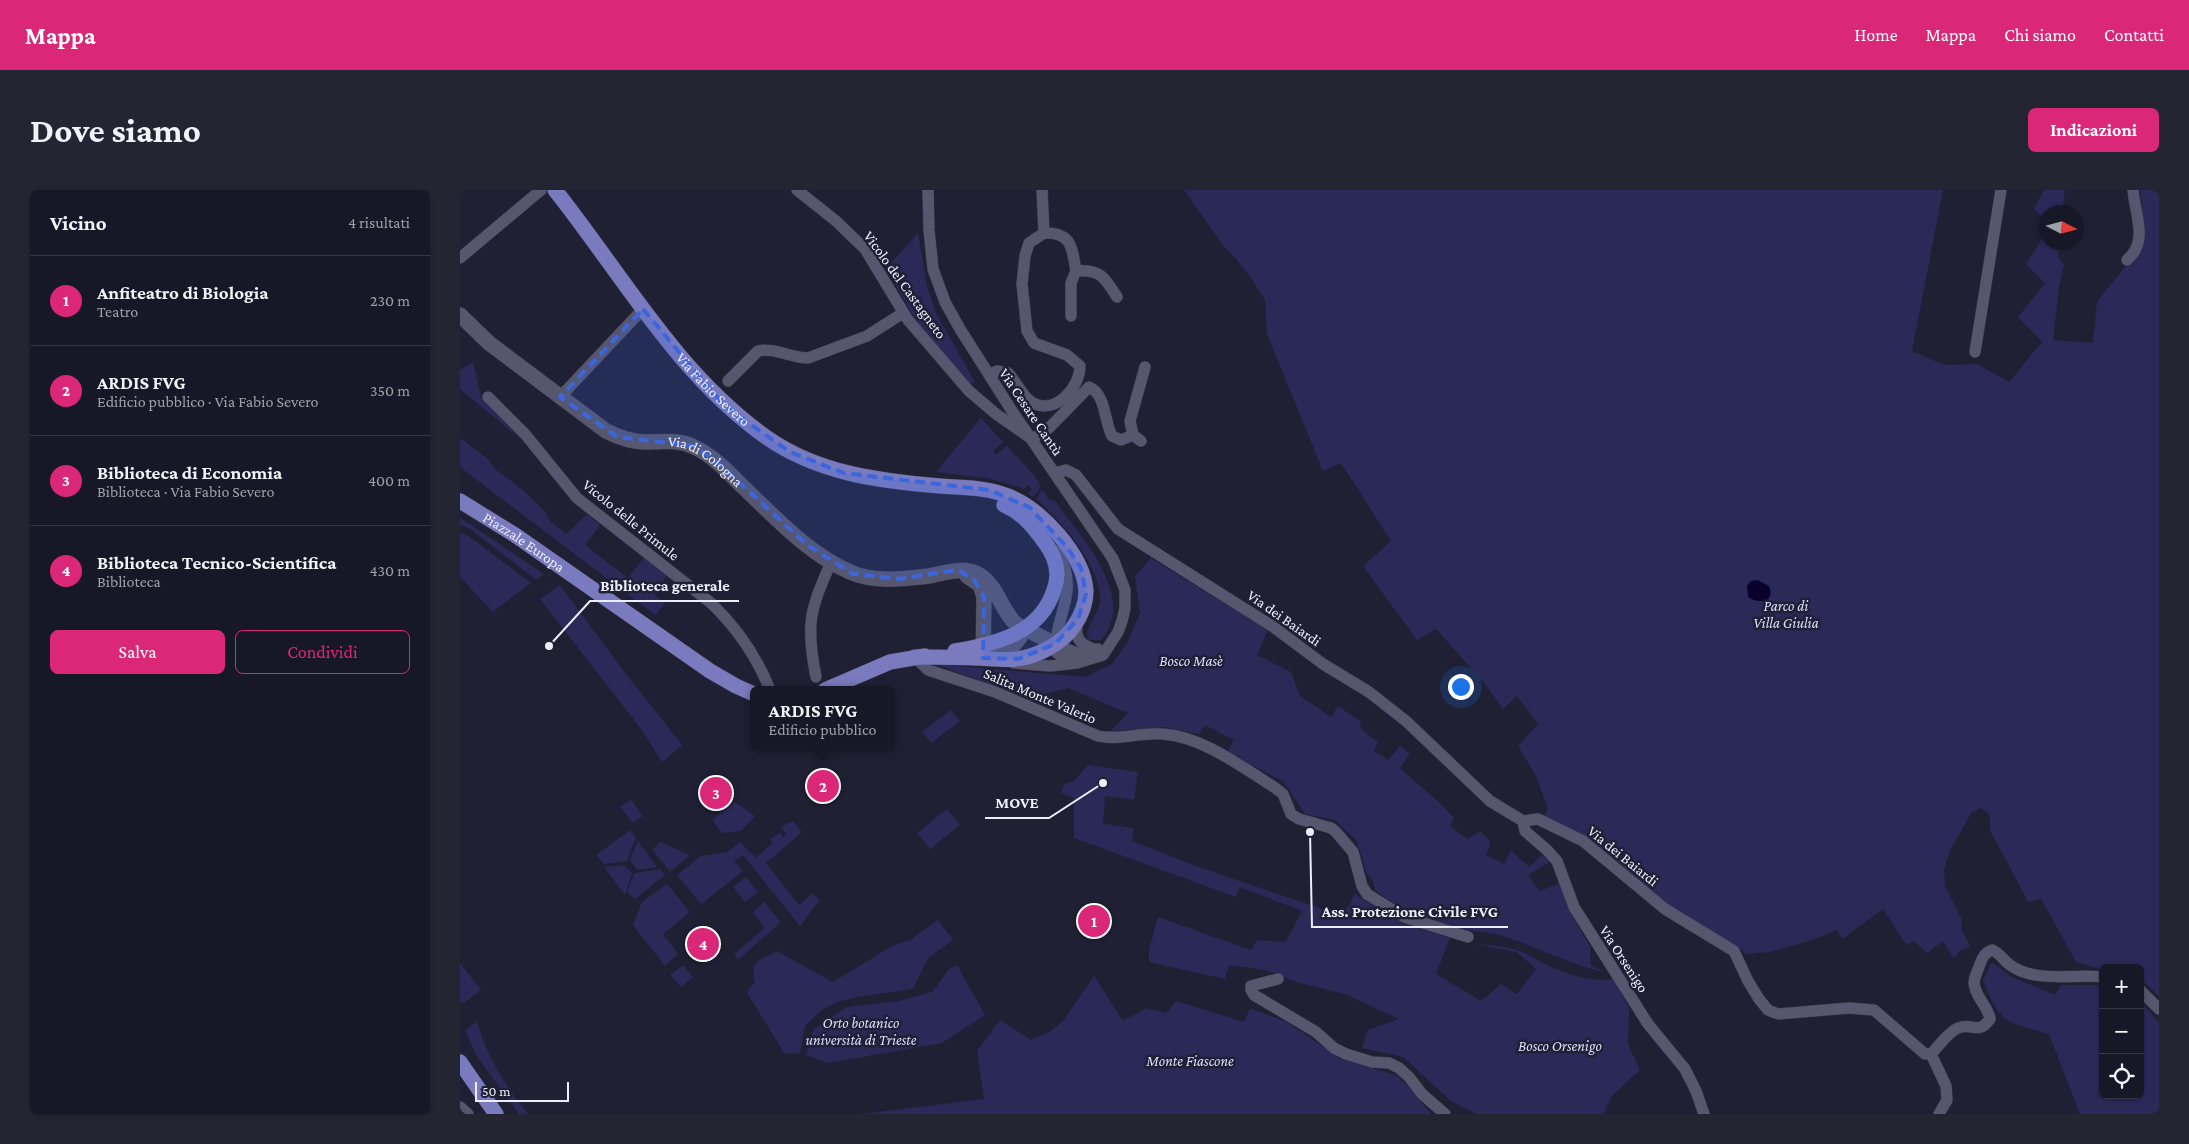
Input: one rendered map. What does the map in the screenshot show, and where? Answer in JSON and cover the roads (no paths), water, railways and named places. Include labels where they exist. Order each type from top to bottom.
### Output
[{"type":"main road","name":"Via Fabio Severo","points":[[555,190],[643,309],[691,370],[740,417],[790,452],[844,473],[895,482],[989,490],[1008,496],[1029,507],[1049,525],[1081,568],[1086,594],[1078,619],[1068,634],[1055,644],[1018,659],[983,652],[915,657],[890,662],[834,686]]},
{"type":"main road","name":"Via di Cologna","points":[[460,315],[489,343],[606,431],[617,437],[644,442],[677,441],[694,446],[717,462],[807,545],[831,563],[853,574],[884,579],[930,576],[958,570],[968,570],[979,574],[991,585],[1011,620],[1055,644]]},
{"type":"main road","name":"Via Fabio Severo","points":[[940,486],[995,500],[1015,510],[1030,522],[1051,550],[1057,568],[1056,584],[1051,600],[1044,613],[1025,629]]},
{"type":"main road","name":"Piazzale Europa","points":[[460,502],[515,534],[710,671],[750,692]]},
{"type":"main road","points":[[958,570],[980,585],[984,597],[983,652],[1008,652],[1015,646],[1025,629]]},
{"type":"main road","points":[[460,1062],[496,1114]]},
{"type":"street","points":[[460,258],[541,190]]},
{"type":"street","name":"Vicolo del Castagneto","points":[[797,190],[836,221],[865,249],[903,313],[969,390],[996,414],[1032,439]]},
{"type":"street","name":"Via Cesare Cantù","points":[[928,190],[929,230],[933,269],[945,302],[989,375],[1113,559],[1121,575],[1125,590],[1125,608],[1118,632],[1103,655],[1077,663],[1050,666],[1023,664],[983,652]]},
{"type":"street","points":[[1042,190],[1044,233]]},
{"type":"street","points":[[1975,352],[2001,190]]},
{"type":"street","points":[[2127,260],[2137,249],[2140,242],[2140,226],[2134,208],[2133,190]]},
{"type":"street","points":[[989,375],[997,371],[1008,373],[1031,402],[1045,406],[1058,403],[1069,393],[1080,377],[1080,366],[1066,355],[1034,343],[1027,331],[1022,284],[1025,256],[1029,243],[1044,233],[1056,233],[1065,236],[1071,248],[1076,271],[1072,283],[1071,316]]},
{"type":"street","points":[[1076,271],[1093,271],[1100,274],[1117,297]]},
{"type":"street","points":[[560,397],[643,309]]},
{"type":"street","points":[[728,381],[758,351],[772,351],[797,358],[808,358],[867,336],[903,313]]},
{"type":"street","points":[[1032,439],[1049,428],[1089,387],[1095,389],[1100,396],[1106,426],[1112,436],[1121,440],[1137,438],[1130,420],[1145,367]]},
{"type":"street","name":"Vicolo delle Primule","points":[[488,397],[525,434],[577,498],[711,603],[727,619],[748,647],[768,686]]},
{"type":"street","name":"Via dei Baiardi","points":[[1054,473],[1066,470],[1076,475],[1118,529],[1272,626],[1323,664],[1388,706],[1490,801],[1523,821],[1538,819],[1582,841],[1664,909],[1734,951],[1748,981],[1768,1010],[1778,1014],[1850,1008],[1874,1010],[1925,1054],[1931,1054]]},
{"type":"street","name":"Via Fabio Severo","points":[[1030,522],[1054,547],[1065,569],[1066,602],[1055,644]]},
{"type":"street","points":[[816,677],[812,656],[811,615],[816,596],[831,563]]},
{"type":"street","points":[[1078,619],[1076,631],[1078,641],[1096,650]]},
{"type":"street","points":[[1077,663],[1060,657],[1055,644],[1077,652],[1096,650],[1112,640]]},
{"type":"street","name":"Salita Monte Valerio","points":[[915,657],[928,670],[995,692],[1098,736],[1114,738],[1129,735],[1165,734],[1206,747],[1283,794],[1291,814],[1299,819],[1331,828],[1336,832],[1353,852],[1362,886],[1367,894],[1404,917],[1468,937]]},
{"type":"street","name":"Via Orsenigo","points":[[1523,821],[1525,831],[1548,850],[1557,861],[1574,907],[1648,1024],[1685,1069],[1696,1091],[1704,1114]]},
{"type":"street","points":[[1939,1114],[1947,1100],[1946,1086],[1931,1054],[1950,1033],[1960,1027],[1977,1029],[1986,1026],[1990,1019],[1989,1012],[1977,993],[1974,983],[1981,959],[1987,951],[1997,952],[2010,965],[2037,975],[2099,977]]},
{"type":"street","points":[[1278,979],[1251,986],[1250,990],[1254,995],[1316,1032],[1334,1048],[1372,1062],[1390,1063],[1398,1068],[1409,1077],[1422,1094],[1445,1114]]},
{"type":"street","points":[[2144,994],[2159,1009]]},
{"type":"street","points":[[460,1107],[468,1114]]},
{"type":"place","name":"Biblioteca generale","points":[[549,646]]},
{"type":"place","name":"MOVE","points":[[1103,783]]},
{"type":"place","name":"ARDIS FVG","points":[[823,786]]},
{"type":"place","name":"Biblioteca di Economia","points":[[716,793]]},
{"type":"place","name":"Ass. Protezione Civile FVG","points":[[1310,832]]},
{"type":"place","name":"Anfiteatro di Biologia","points":[[1094,921]]},
{"type":"place","name":"Biblioteca Tecnico-Scientifica","points":[[703,944]]},
{"type":"park label","name":"Parco di Villa Giulia","points":[[1786,614]]},
{"type":"park label","name":"Bosco Masè","points":[[1191,661]]},
{"type":"park label","name":"Orto botanico università di Trieste","points":[[861,1032]]},
{"type":"park label","name":"Bosco Orsenigo","points":[[1560,1046]]},
{"type":"park label","name":"Monte Fiascone","points":[[1190,1061]]}]
